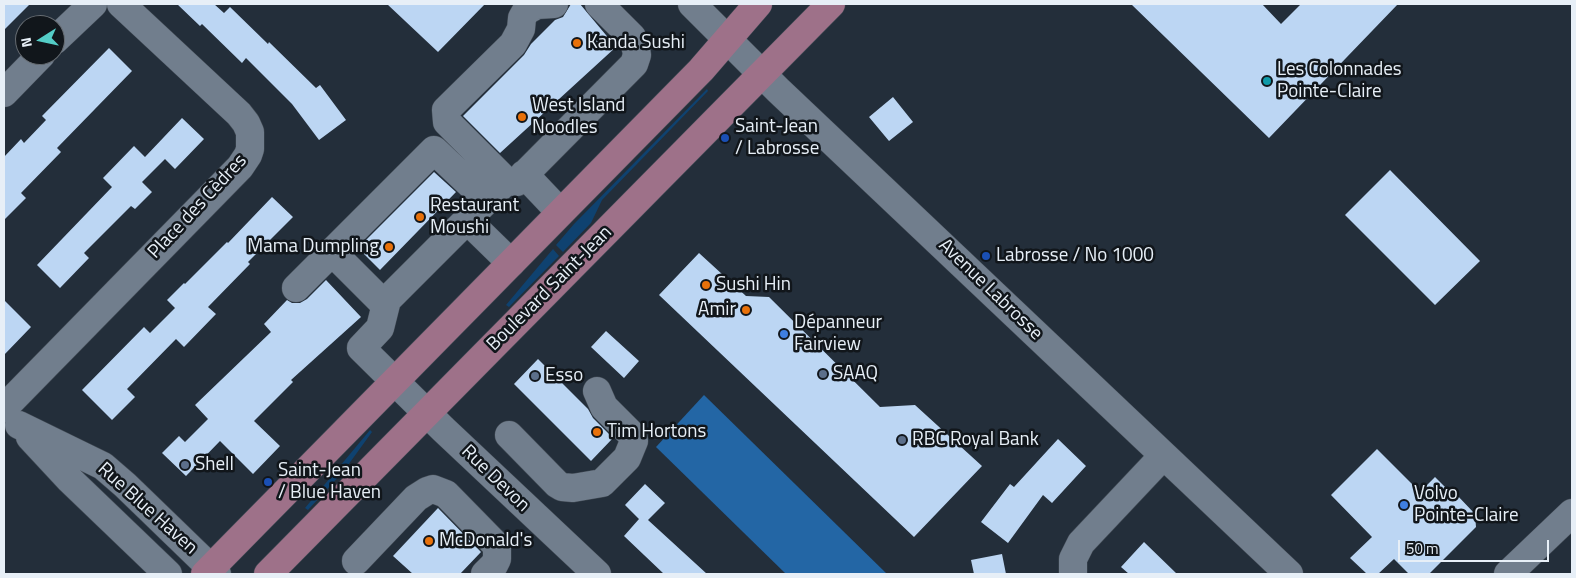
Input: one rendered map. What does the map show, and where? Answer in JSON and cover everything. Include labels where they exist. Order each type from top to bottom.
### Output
[{"type":"main road","points":[[211,572],[511,262],[701,70],[758,4]]},
{"type":"main road","name":"Boulevard Saint-Jean","points":[[268,574],[831,4]]},
{"type":"street","points":[[65,31],[93,4]]},
{"type":"street","name":"Place des Cèdres","points":[[9,415],[240,167],[248,156],[250,149],[250,132],[239,114],[121,4]]},
{"type":"street","points":[[554,4],[537,5],[526,11],[522,18],[521,29],[513,44],[446,110],[447,122],[560,212]]},
{"type":"street","points":[[332,252],[384,304],[487,200],[515,178],[635,61],[636,49],[632,37],[599,4]]},
{"type":"street","name":"Avenue Labrosse","points":[[692,4],[762,74],[1289,574]]},
{"type":"street","points":[[4,93],[31,65]]},
{"type":"street","points":[[296,288],[434,150],[487,200]]},
{"type":"street","points":[[467,220],[511,262]]},
{"type":"street","name":"Rue Devon","points":[[384,304],[380,328],[361,348],[427,414],[597,574]]},
{"type":"street","points":[[509,435],[557,484],[567,489],[606,480],[627,458],[634,441],[633,436],[604,407],[597,391]]},
{"type":"street","name":"Rue Blue Haven","points":[[9,415],[103,466],[120,480],[211,572]]},
{"type":"street","name":"Rue Blue Haven","points":[[9,415],[70,480],[168,574]]},
{"type":"street","points":[[1073,574],[1073,559],[1081,543],[1163,456]]},
{"type":"street","points":[[356,560],[416,498],[434,489],[446,494],[497,546],[497,559],[485,574]]},
{"type":"street","points":[[1508,574],[1572,514]]},
{"type":"shaded area","points":[[707,89],[708,91],[602,200],[591,223],[563,252],[556,245],[574,224]]},
{"type":"shaded area","points":[[553,249],[559,256],[509,307],[506,305]]},
{"type":"shaded area","points":[[704,395],[887,574],[786,574],[656,447]]},
{"type":"shaded area","points":[[370,430],[372,432],[343,472],[308,510],[305,508]]},
{"type":"building","points":[[4,4],[30,4],[19,15],[15,15],[15,19],[4,30]]},
{"type":"building","points":[[177,4],[214,4],[224,13],[230,7],[316,88],[320,85],[346,120],[319,140],[292,104],[246,58],[242,63],[202,24],[200,26]]},
{"type":"building","points":[[387,4],[485,4],[438,52]]},
{"type":"building","points":[[571,4],[580,4],[616,47],[500,153],[463,116],[524,55],[531,44],[555,20],[563,17]]},
{"type":"building","name":"Les Colonnades Pointe-Claire","points":[[1131,4],[1262,4],[1281,24],[1301,4],[1398,4],[1269,138]]},
{"type":"building","points":[[109,48],[132,71],[57,148],[61,152],[21,193],[26,198],[4,220],[4,157],[21,139],[24,143],[46,120],[42,116]]},
{"type":"building","points":[[893,97],[913,122],[889,141],[869,117]]},
{"type":"building","points":[[182,118],[204,139],[175,169],[165,159],[142,182],[152,192],[135,209],[131,206],[84,253],[89,258],[60,288],[37,265],[112,187],[103,178],[134,146],[145,157]]},
{"type":"building","points":[[1390,170],[1480,261],[1435,305],[1345,215]]},
{"type":"building","points":[[434,172],[456,192],[380,270],[358,248]]},
{"type":"building","points":[[272,197],[293,217],[248,262],[250,264],[208,307],[216,314],[184,347],[176,339],[127,389],[135,397],[112,420],[82,390],[144,327],[150,333],[175,308],[167,300],[228,243]]},
{"type":"building","points":[[699,253],[746,296],[769,297],[880,407],[915,405],[982,466],[914,537],[659,295]]},
{"type":"building","points":[[326,280],[361,317],[291,380],[293,382],[254,421],[280,446],[253,474],[220,441],[186,476],[162,453],[179,436],[185,442],[208,419],[195,405],[271,332],[264,324],[287,300],[292,303],[300,303],[307,299]]},
{"type":"building","points":[[4,300],[31,327],[4,355]]},
{"type":"building","points":[[606,331],[639,361],[624,378],[591,347]]},
{"type":"building","points":[[538,359],[588,409],[593,418],[613,438],[591,461],[514,384]]},
{"type":"building","points":[[1058,439],[1086,466],[1052,503],[1043,495],[1008,543],[981,522],[1010,484],[1014,487]]},
{"type":"building","name":"Volvo Pointe-Claire","points":[[1377,449],[1420,492],[1435,477],[1454,496],[1456,494],[1475,514],[1476,527],[1429,574],[1409,574],[1394,559],[1378,574],[1367,574],[1350,558],[1372,537],[1331,495]]},
{"type":"building","points":[[645,484],[665,503],[648,520],[707,574],[664,574],[624,536],[639,519],[625,505]]},
{"type":"building","points":[[438,508],[481,552],[460,574],[413,574],[393,556]]},
{"type":"building","points":[[1144,542],[1177,574],[1129,574],[1121,567]]},
{"type":"building","points":[[1002,554],[1006,574],[974,574],[971,560]]},
{"type":"place","name":"Kanda Sushi","points":[[577,43]]},
{"type":"place","name":"Les Colonnades Pointe-Claire","points":[[1267,81]]},
{"type":"place","name":"West Island Noodles","points":[[522,117]]},
{"type":"place","name":"Saint-Jean / Labrosse","points":[[725,138]]},
{"type":"place","name":"Restaurant Moushi","points":[[420,217]]},
{"type":"place","name":"Mama Dumpling","points":[[389,247]]},
{"type":"place","name":"Labrosse / No 1000","points":[[986,256]]},
{"type":"place","name":"Sushi Hin","points":[[706,285]]},
{"type":"place","name":"Amir","points":[[746,310]]},
{"type":"place","name":"Dépanneur Fairview","points":[[784,334]]},
{"type":"place","name":"SAAQ","points":[[823,374]]},
{"type":"place","name":"Esso","points":[[535,376]]},
{"type":"place","name":"Tim Hortons","points":[[597,432]]},
{"type":"place","name":"RBC Royal Bank","points":[[902,440]]},
{"type":"place","name":"Shell","points":[[185,465]]},
{"type":"place","name":"Saint-Jean / Blue Haven","points":[[268,482]]},
{"type":"place","name":"Volvo Pointe-Claire","points":[[1404,505]]},
{"type":"place","name":"McDonald's","points":[[429,541]]}]
